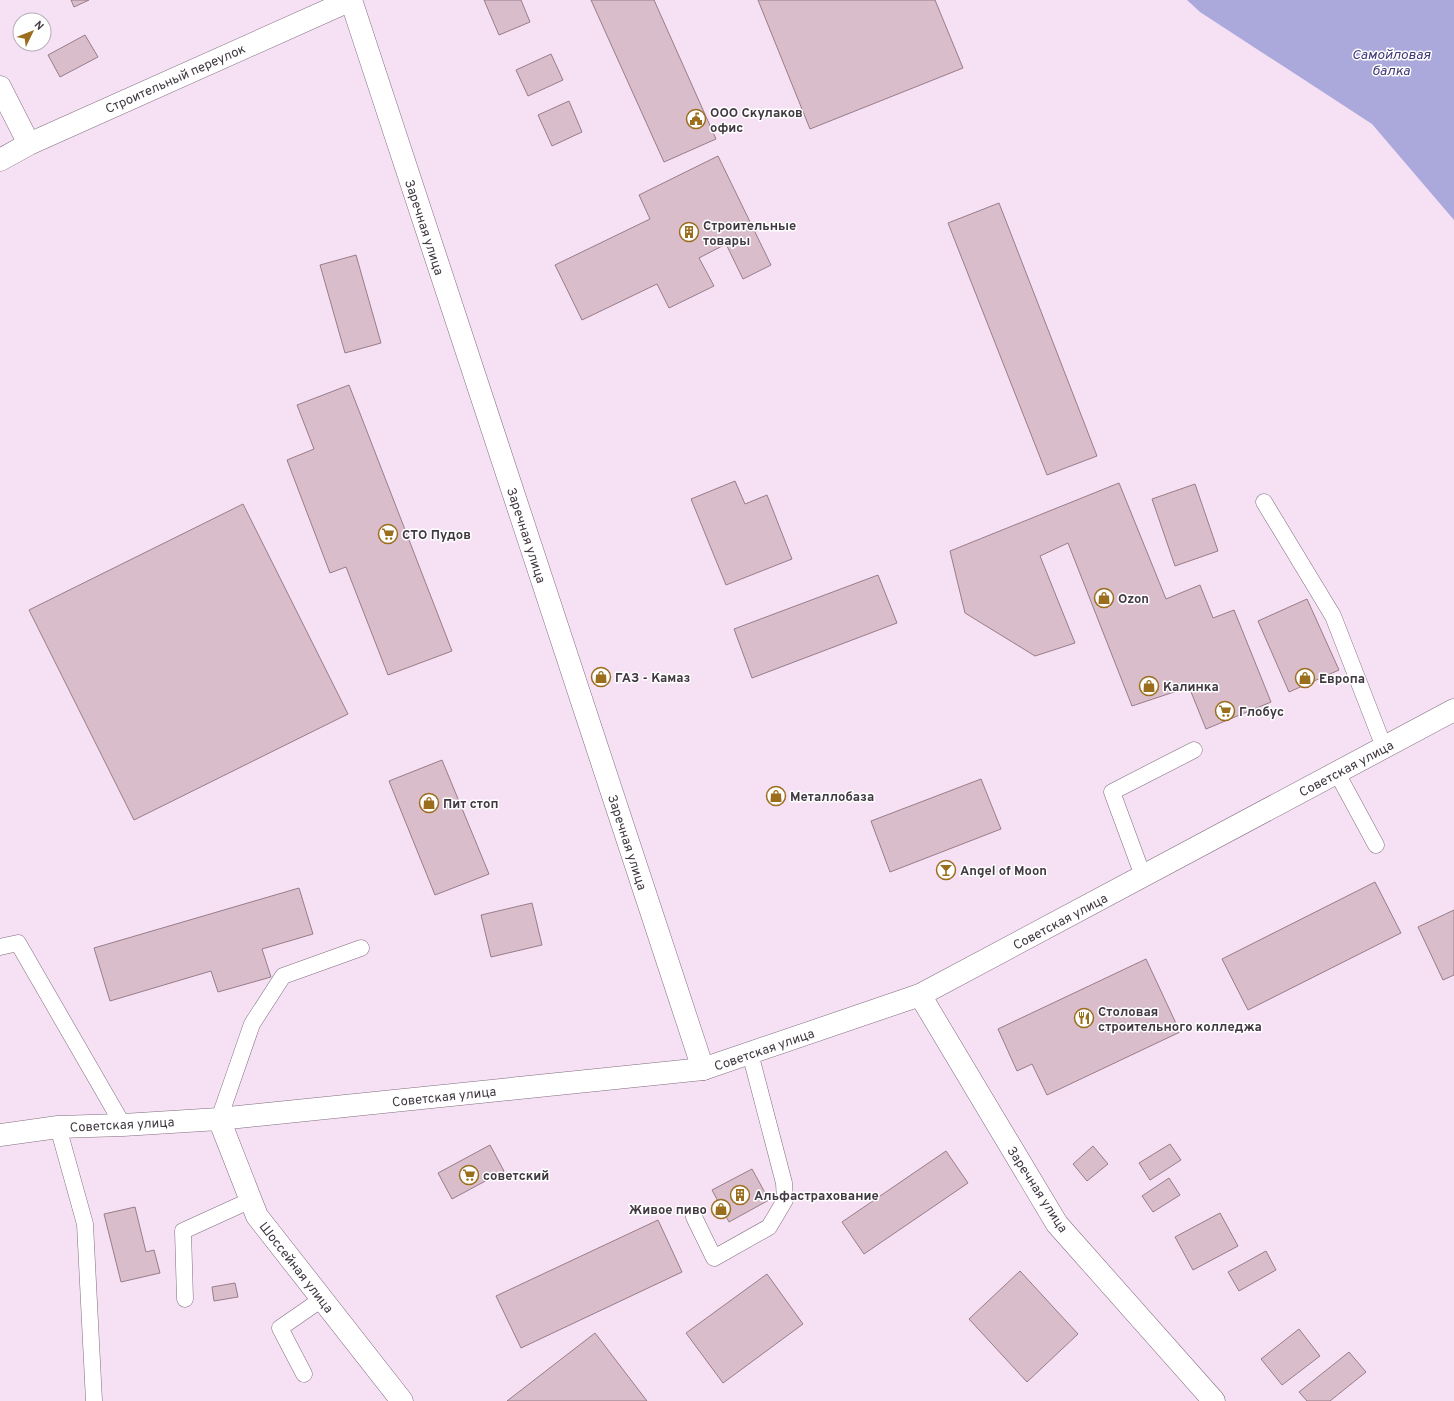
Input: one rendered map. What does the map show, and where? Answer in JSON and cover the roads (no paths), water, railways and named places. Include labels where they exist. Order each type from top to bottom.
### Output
[{"type":"street","name":"Строительный переулок","points":[[0,160],[29,144],[351,0]]},
{"type":"street","name":"Заречная улица","points":[[351,0],[703,1069]]},
{"type":"street","points":[[0,87],[29,144]]},
{"type":"street","name":"Советская улица","points":[[0,1135],[58,1127],[124,1125],[219,1118],[703,1069],[920,996],[1454,710]]},
{"type":"street","name":"Заречная улица","points":[[920,996],[1057,1224],[1214,1401]]},
{"type":"street","name":"Шоссейная улица","points":[[219,1118],[257,1216],[402,1401]]},
{"type":"lane","points":[[1264,502],[1333,616],[1384,747]]},
{"type":"lane","points":[[1143,876],[1112,792],[1194,750]]},
{"type":"lane","points":[[1337,773],[1376,845]]},
{"type":"lane","points":[[0,946],[18,943],[124,1125]]},
{"type":"lane","points":[[219,1118],[252,1024],[283,976],[361,948]]},
{"type":"lane","points":[[694,1217],[714,1258],[769,1227],[785,1200],[784,1183],[750,1053]]},
{"type":"lane","points":[[58,1127],[85,1224],[94,1401]]},
{"type":"lane","points":[[185,1299],[183,1231],[251,1200]]},
{"type":"lane","points":[[304,1374],[280,1328],[322,1299]]},
{"type":"water","name":"Самойловая балка","points":[[1187,0],[1454,0],[1454,220],[1372,124],[1200,12]]},
{"type":"place","name":"ООО Скулаков офис","points":[[696,119]]},
{"type":"place","name":"Строительные товары","points":[[689,232]]},
{"type":"place","name":"СТО Пудов","points":[[388,534]]},
{"type":"place","name":"Ozon","points":[[1104,598]]},
{"type":"place","name":"ГАЗ - Камаз","points":[[601,677]]},
{"type":"place","name":"Европа","points":[[1305,678]]},
{"type":"place","name":"Калинка","points":[[1149,686]]},
{"type":"place","name":"Глобус","points":[[1225,711]]},
{"type":"place","name":"Металлобаза","points":[[776,796]]},
{"type":"place","name":"Пит стоп","points":[[429,803]]},
{"type":"place","name":"Angel of Moon","points":[[946,870]]},
{"type":"place","name":"Столовая строительного колледжа","points":[[1084,1018]]},
{"type":"place","name":"советский","points":[[469,1175]]},
{"type":"place","name":"Альфастрахование","points":[[740,1195]]},
{"type":"place","name":"Живое пиво","points":[[721,1209]]}]
